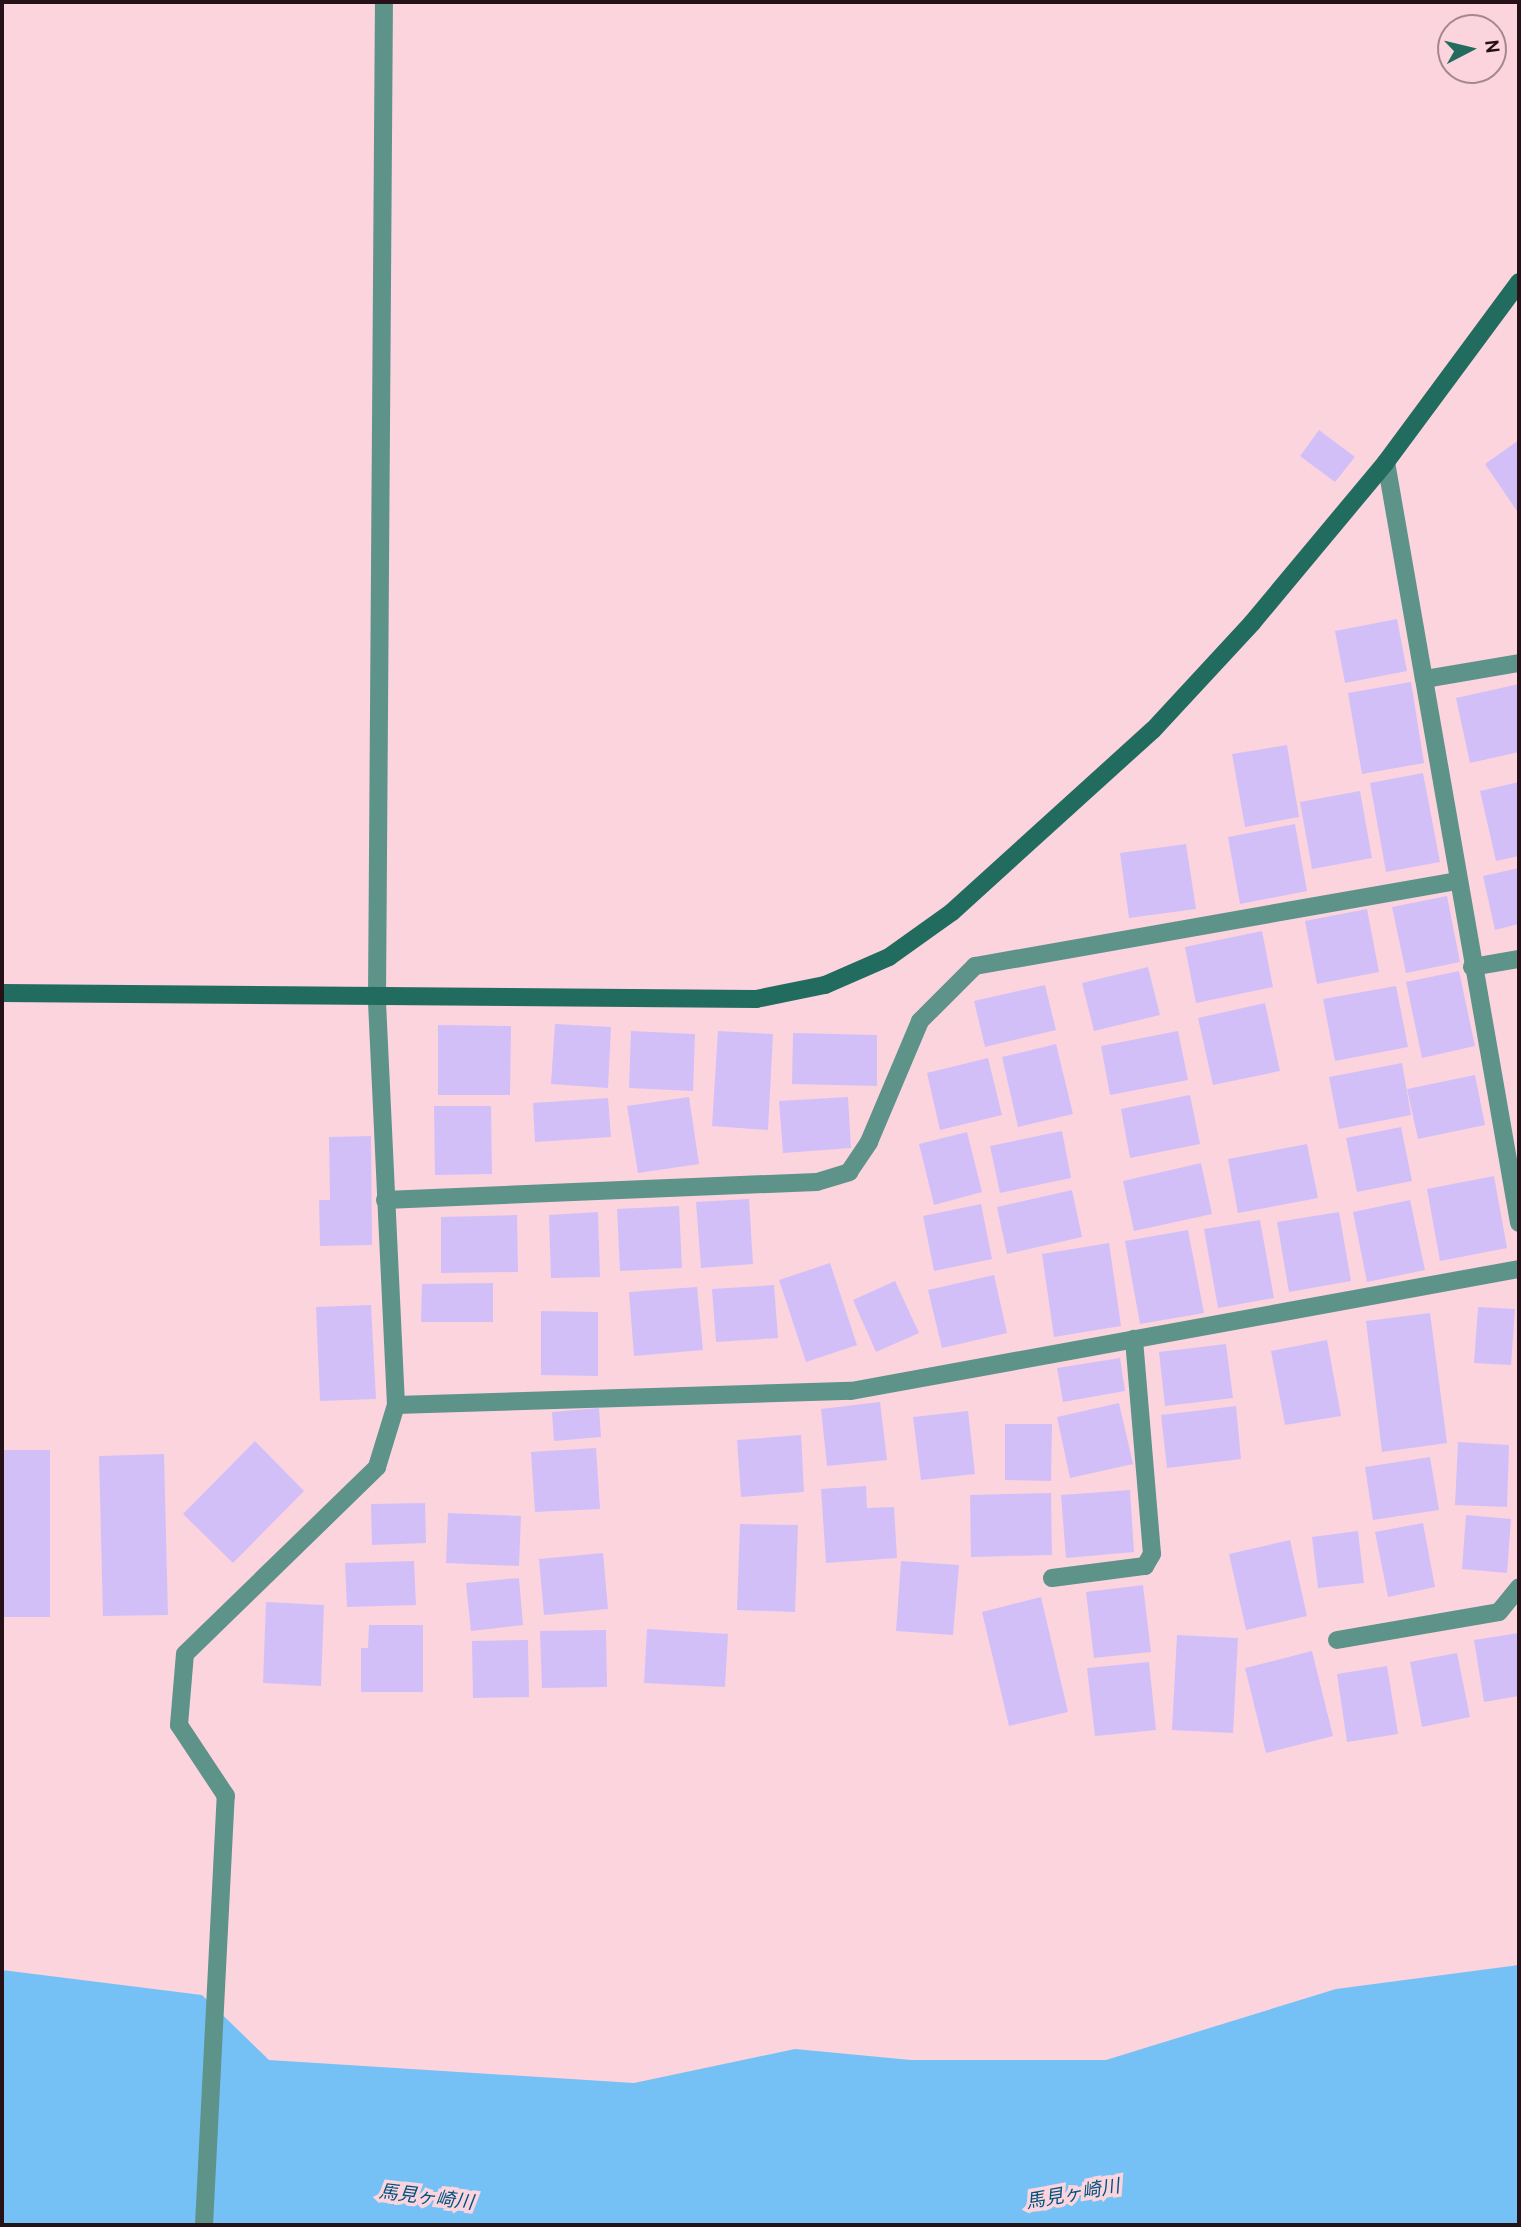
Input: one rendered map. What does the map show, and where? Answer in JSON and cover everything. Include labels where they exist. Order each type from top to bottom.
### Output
[{"type":"street","points":[[2,993],[756,999],[825,985],[889,957],[952,912],[1153,730],[1252,623],[1386,462],[1519,282]]},
{"type":"lane","points":[[204,2225],[226,1796],[179,1725],[185,1654],[376,1467],[396,1405],[377,998],[384,2]]},
{"type":"lane","points":[[1386,462],[1456,881],[1519,1223]]},
{"type":"lane","points":[[1423,679],[1519,663]]},
{"type":"lane","points":[[385,1200],[817,1182],[849,1172],[869,1142],[920,1021],[975,966],[1456,881]]},
{"type":"lane","points":[[1472,967],[1519,958]]},
{"type":"lane","points":[[396,1405],[851,1391],[1519,1269]]},
{"type":"lane","points":[[1052,1578],[1145,1566],[1152,1554],[1134,1339]]},
{"type":"lane","points":[[1337,1640],[1499,1612],[1519,1587]]},
{"type":"water","name":"馬見ヶ崎川","points":[[1519,1965],[1519,2225],[2,2223],[2,1970],[202,1995],[269,2060],[634,2083],[795,2049],[911,2060],[1106,2060],[1336,1989]]},
{"type":"building","points":[[1319,430],[1355,457],[1335,482],[1300,456]]},
{"type":"building","points":[[1519,440],[1519,514],[1485,464]]},
{"type":"building","points":[[1397,619],[1407,671],[1345,683],[1335,631]]},
{"type":"building","points":[[1411,682],[1424,763],[1362,774],[1348,693]]},
{"type":"building","points":[[1519,684],[1519,752],[1470,763],[1456,698]]},
{"type":"building","points":[[1287,745],[1299,817],[1245,827],[1232,754]]},
{"type":"building","points":[[1423,773],[1440,862],[1386,872],[1370,783]]},
{"type":"building","points":[[1519,782],[1519,856],[1496,861],[1480,791]]},
{"type":"building","points":[[1360,791],[1372,858],[1312,869],[1300,802]]},
{"type":"building","points":[[1295,824],[1307,891],[1240,904],[1228,837]]},
{"type":"building","points":[[1186,844],[1196,909],[1129,918],[1120,853]]},
{"type":"building","points":[[1519,868],[1519,924],[1495,930],[1483,876]]},
{"type":"building","points":[[1447,896],[1460,962],[1406,973],[1392,907]]},
{"type":"building","points":[[1367,909],[1379,972],[1317,984],[1305,921]]},
{"type":"building","points":[[1262,931],[1273,987],[1196,1003],[1185,947]]},
{"type":"building","points":[[1148,967],[1160,1015],[1094,1031],[1082,983]]},
{"type":"building","points":[[1459,971],[1475,1046],[1422,1058],[1406,982]]},
{"type":"building","points":[[1045,985],[1056,1030],[985,1047],[974,1001]]},
{"type":"building","points":[[1396,986],[1408,1047],[1335,1061],[1323,999]]},
{"type":"building","points":[[1265,1003],[1280,1071],[1213,1085],[1198,1018]]},
{"type":"building","points":[[555,1024],[611,1027],[608,1088],[551,1084]]},
{"type":"building","points":[[438,1025],[511,1026],[510,1095],[438,1095]]},
{"type":"building","points":[[631,1031],[695,1034],[693,1091],[629,1088]]},
{"type":"building","points":[[718,1031],[773,1034],[768,1130],[712,1126]]},
{"type":"building","points":[[1178,1031],[1188,1080],[1110,1095],[1101,1046]]},
{"type":"building","points":[[793,1033],[877,1035],[877,1086],[792,1084]]},
{"type":"building","points":[[1056,1044],[1073,1114],[1018,1127],[1002,1057]]},
{"type":"building","points":[[988,1058],[1002,1115],[940,1130],[927,1073]]},
{"type":"building","points":[[1402,1063],[1411,1115],[1339,1129],[1329,1077]]},
{"type":"building","points":[[1475,1075],[1485,1125],[1418,1139],[1407,1089]]},
{"type":"building","points":[[1190,1095],[1200,1144],[1130,1158],[1121,1109]]},
{"type":"building","points":[[689,1097],[699,1164],[638,1173],[627,1106]]},
{"type":"building","points":[[848,1097],[851,1148],[783,1153],[779,1101]]},
{"type":"building","points":[[608,1098],[611,1137],[535,1142],[533,1103]]},
{"type":"building","points":[[434,1106],[491,1106],[492,1174],[435,1175]]},
{"type":"building","points":[[1401,1127],[1412,1181],[1357,1192],[1346,1138]]},
{"type":"building","points":[[1062,1131],[1071,1178],[1000,1193],[990,1146]]},
{"type":"building","points":[[967,1132],[982,1192],[934,1205],[919,1144]]},
{"type":"building","points":[[371,1136],[372,1245],[320,1246],[319,1200],[330,1200],[329,1137]]},
{"type":"building","points":[[1307,1144],[1318,1198],[1238,1213],[1228,1159]]},
{"type":"building","points":[[1201,1163],[1212,1214],[1134,1231],[1123,1181]]},
{"type":"building","points":[[1494,1176],[1507,1248],[1440,1261],[1427,1189]]},
{"type":"building","points":[[1072,1190],[1082,1237],[1007,1254],[997,1207]]},
{"type":"building","points":[[749,1199],[753,1264],[701,1268],[696,1202]]},
{"type":"building","points":[[1410,1200],[1425,1270],[1367,1282],[1353,1212]]},
{"type":"building","points":[[981,1204],[992,1259],[934,1271],[923,1216]]},
{"type":"building","points":[[679,1206],[682,1268],[620,1271],[617,1209]]},
{"type":"building","points":[[598,1212],[600,1277],[551,1278],[549,1215]]},
{"type":"building","points":[[1339,1212],[1351,1281],[1289,1292],[1277,1222]]},
{"type":"building","points":[[517,1215],[518,1272],[441,1273],[441,1217]]},
{"type":"building","points":[[1260,1220],[1274,1298],[1218,1308],[1204,1229]]},
{"type":"building","points":[[1188,1230],[1204,1313],[1140,1324],[1125,1241]]},
{"type":"building","points":[[1109,1243],[1121,1326],[1054,1337],[1042,1254]]},
{"type":"building","points":[[830,1263],[857,1345],[806,1362],[779,1280]]},
{"type":"building","points":[[994,1275],[1007,1333],[942,1348],[928,1290]]},
{"type":"building","points":[[895,1281],[919,1333],[876,1352],[853,1300]]},
{"type":"building","points":[[493,1283],[493,1322],[421,1322],[422,1284]]},
{"type":"building","points":[[774,1285],[778,1338],[716,1342],[712,1289]]},
{"type":"building","points":[[697,1287],[703,1350],[634,1356],[629,1292]]},
{"type":"building","points":[[371,1305],[376,1399],[320,1401],[316,1307]]},
{"type":"building","points":[[1478,1307],[1515,1309],[1511,1365],[1474,1363]]},
{"type":"building","points":[[541,1311],[598,1312],[598,1376],[541,1375]]},
{"type":"building","points":[[1430,1313],[1447,1443],[1382,1452],[1366,1321]]},
{"type":"building","points":[[1327,1340],[1341,1416],[1285,1425],[1271,1351]]},
{"type":"building","points":[[1226,1344],[1233,1398],[1165,1406],[1159,1352]]},
{"type":"building","points":[[1120,1358],[1125,1391],[1063,1402],[1057,1368]]},
{"type":"building","points":[[880,1402],[887,1460],[827,1466],[821,1409]]},
{"type":"building","points":[[1119,1403],[1133,1464],[1070,1478],[1057,1417]]},
{"type":"building","points":[[1236,1406],[1241,1459],[1167,1468],[1161,1415]]},
{"type":"building","points":[[599,1408],[601,1437],[554,1441],[552,1412]]},
{"type":"building","points":[[968,1411],[975,1474],[921,1480],[913,1417]]},
{"type":"building","points":[[1005,1424],[1052,1424],[1051,1481],[1005,1480]]},
{"type":"building","points":[[801,1435],[804,1492],[741,1497],[737,1440]]},
{"type":"building","points":[[255,1441],[304,1491],[233,1563],[183,1514]]},
{"type":"building","points":[[1458,1442],[1509,1445],[1507,1507],[1455,1505]]},
{"type":"building","points":[[596,1448],[600,1509],[535,1512],[531,1452]]},
{"type":"building","points":[[2,1450],[50,1450],[50,1617],[2,1617]]},
{"type":"building","points":[[164,1454],[168,1615],[103,1616],[99,1456]]},
{"type":"building","points":[[1430,1457],[1439,1510],[1373,1520],[1365,1467]]},
{"type":"building","points":[[866,1486],[867,1508],[894,1507],[897,1558],[826,1563],[821,1489]]},
{"type":"building","points":[[1130,1490],[1134,1552],[1066,1558],[1061,1495]]},
{"type":"building","points":[[1051,1493],[1052,1555],[971,1557],[970,1495]]},
{"type":"building","points":[[425,1503],[426,1543],[372,1545],[371,1504]]},
{"type":"building","points":[[448,1513],[521,1516],[519,1566],[446,1563]]},
{"type":"building","points":[[1466,1515],[1511,1519],[1507,1573],[1462,1569]]},
{"type":"building","points":[[1423,1523],[1435,1587],[1388,1597],[1375,1532]]},
{"type":"building","points":[[740,1524],[798,1525],[795,1612],[737,1610]]},
{"type":"building","points":[[1358,1531],[1364,1583],[1318,1588],[1312,1537]]},
{"type":"building","points":[[1290,1540],[1307,1616],[1246,1630],[1229,1554]]},
{"type":"building","points":[[603,1553],[608,1609],[544,1615],[539,1559]]},
{"type":"building","points":[[414,1561],[416,1605],[347,1607],[345,1563]]},
{"type":"building","points":[[901,1561],[959,1565],[953,1635],[896,1631]]},
{"type":"building","points":[[519,1578],[523,1625],[471,1631],[466,1583]]},
{"type":"building","points":[[1143,1585],[1151,1652],[1094,1658],[1086,1592]]},
{"type":"building","points":[[1041,1597],[1068,1712],[1009,1726],[982,1612]]},
{"type":"building","points":[[266,1602],[324,1605],[321,1686],[263,1683]]},
{"type":"building","points":[[369,1625],[423,1625],[423,1692],[361,1692],[361,1648],[368,1648]]},
{"type":"building","points":[[647,1629],[728,1634],[725,1687],[644,1683]]},
{"type":"building","points":[[606,1630],[607,1687],[542,1688],[540,1631]]},
{"type":"building","points":[[1519,1633],[1519,1696],[1484,1702],[1474,1640]]},
{"type":"building","points":[[1177,1635],[1238,1638],[1233,1733],[1172,1730]]},
{"type":"building","points":[[528,1640],[529,1697],[473,1698],[472,1641]]},
{"type":"building","points":[[1312,1651],[1333,1736],[1266,1753],[1245,1668]]},
{"type":"building","points":[[1457,1653],[1470,1717],[1422,1727],[1410,1662]]},
{"type":"building","points":[[1149,1662],[1156,1730],[1095,1736],[1087,1668]]},
{"type":"building","points":[[1387,1666],[1398,1734],[1347,1742],[1337,1674]]}]
